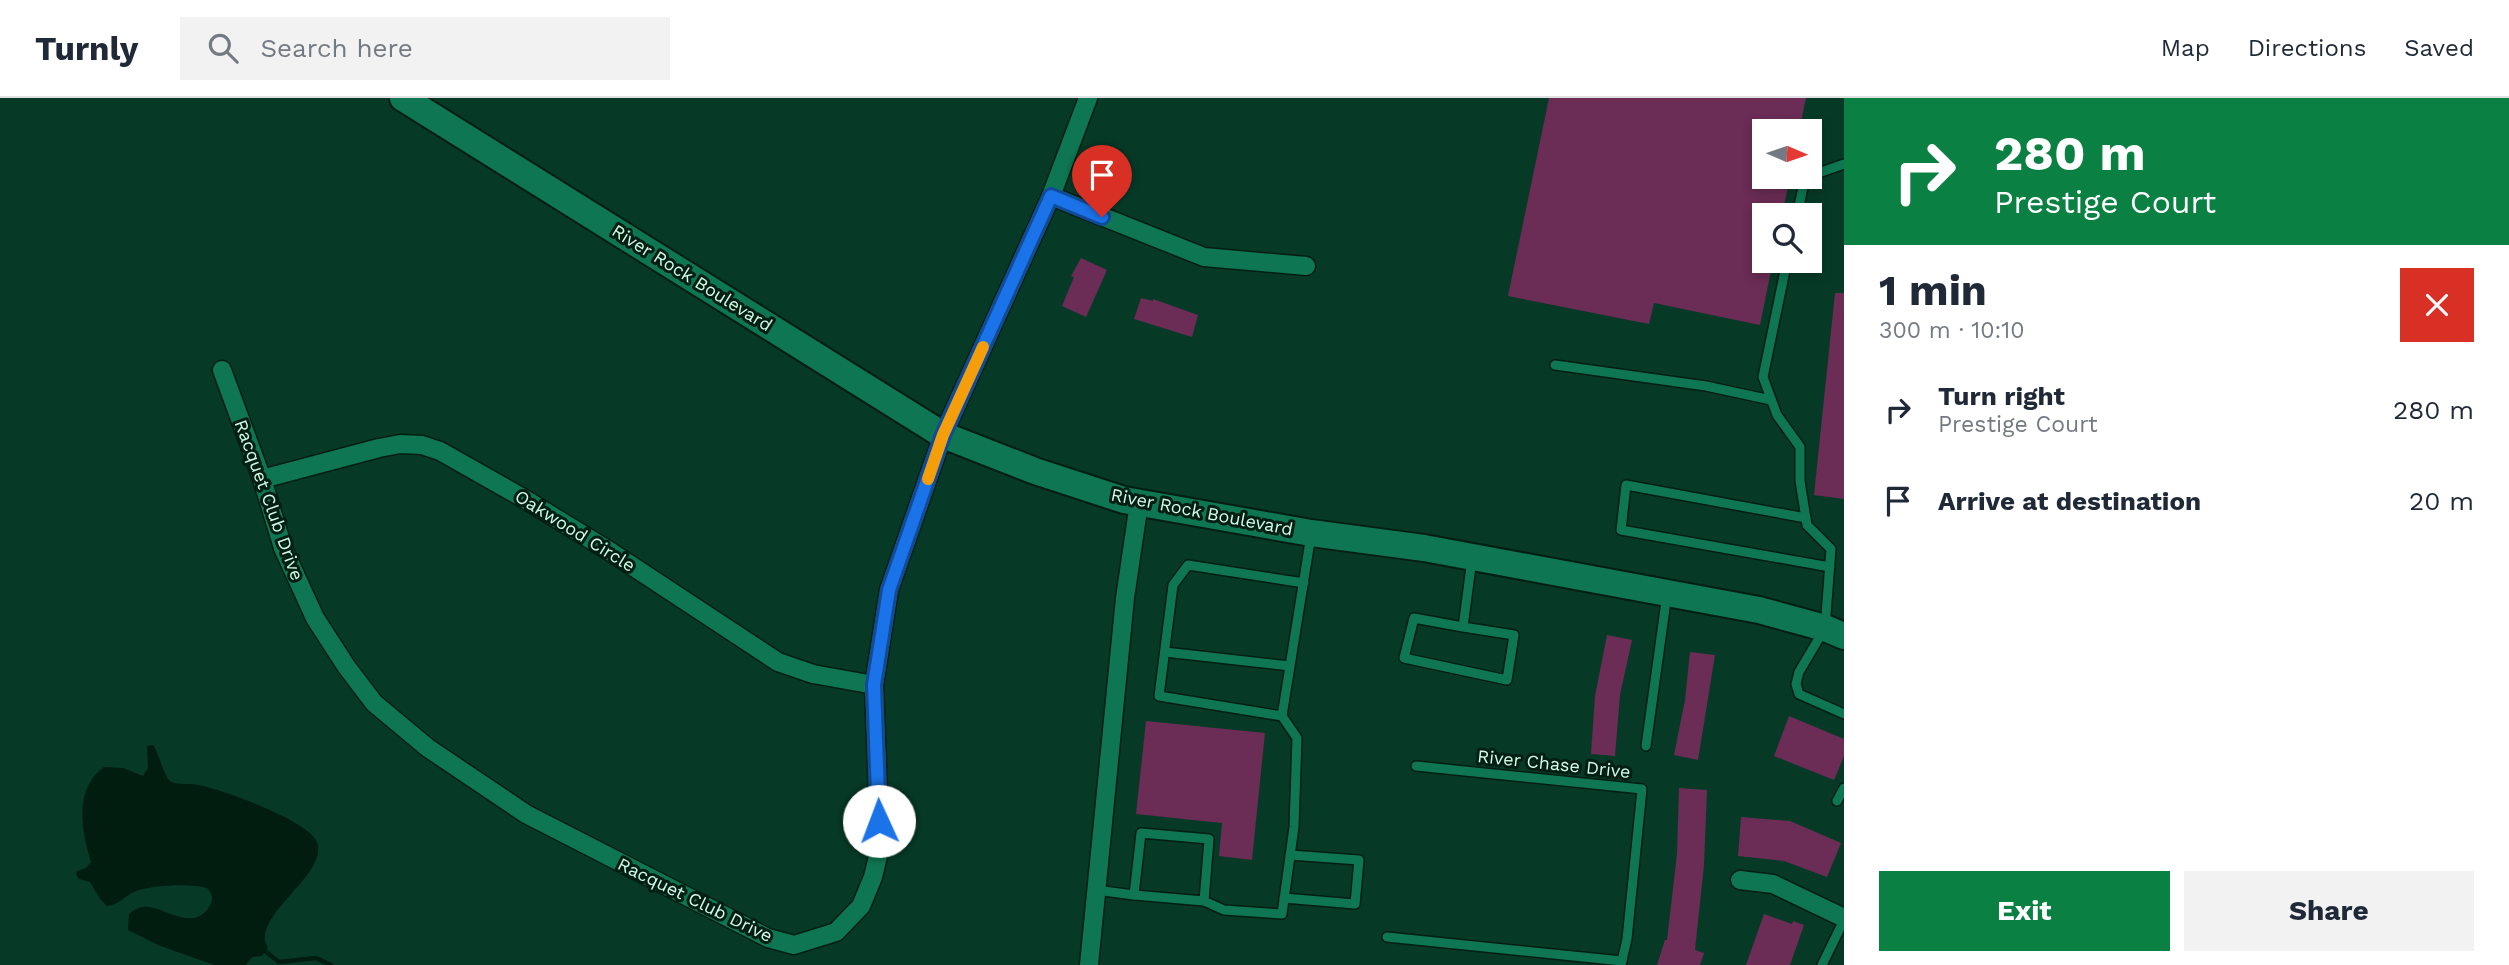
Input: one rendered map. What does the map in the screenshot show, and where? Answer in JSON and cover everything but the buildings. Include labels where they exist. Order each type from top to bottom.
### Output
[{"type":"street","name":"River Rock Boulevard","points":[[403,98],[943,435],[1035,471],[1124,500],[1311,533],[1473,557],[1759,610],[1834,632]]},
{"type":"street","name":"Racquet Club Drive","points":[[222,370],[284,548],[315,618],[374,703],[428,748],[526,814],[768,938],[794,945],[836,932],[861,906],[873,877],[880,848],[874,685],[889,590],[943,435],[1051,196],[1088,98]]},
{"type":"street","points":[[1051,196],[1204,257],[1306,266]]},
{"type":"street","name":"Oakwood Circle","points":[[262,479],[379,448],[422,444],[440,451],[567,525],[778,662],[813,674],[874,685]]},
{"type":"street","points":[[1089,965],[1125,598],[1139,503]]},
{"type":"street","points":[[1740,880],[1773,884],[1844,919]]},
{"type":"lane","points":[[1822,172],[1844,164]]},
{"type":"lane","points":[[1785,273],[1763,377],[1777,415],[1800,447],[1800,481],[1807,525],[1831,549],[1834,632],[1799,672],[1796,684],[1799,694],[1844,713]]},
{"type":"lane","points":[[1555,365],[1706,386],[1771,400]]},
{"type":"lane","points":[[1806,518],[1626,485],[1621,530],[1830,566]]},
{"type":"lane","points":[[1096,890],[1204,901],[1224,910],[1282,914],[1294,827],[1297,738],[1282,716],[1311,533]]},
{"type":"lane","points":[[1464,627],[1473,557]]},
{"type":"lane","points":[[1282,716],[1159,696],[1173,585],[1188,565],[1304,583]]},
{"type":"lane","points":[[1646,746],[1667,593]]},
{"type":"lane","points":[[1414,618],[1464,627],[1514,635],[1507,680],[1404,659],[1414,618]]},
{"type":"lane","points":[[1165,652],[1290,666]]},
{"type":"lane","name":"River Chase Drive","points":[[1387,937],[1622,963],[1627,939],[1642,789],[1416,766]]},
{"type":"lane","points":[[1837,802],[1844,788]]},
{"type":"lane","points":[[1134,895],[1141,833],[1154,834],[1209,839],[1204,901]]},
{"type":"lane","points":[[1284,898],[1356,904],[1359,860],[1290,855]]},
{"type":"lane","points":[[1822,965],[1844,919]]},
{"type":"shaded area","points":[[153,745],[172,782],[196,784],[245,799],[298,825],[317,842],[318,855],[312,868],[269,923],[265,935],[268,947],[262,956],[252,957],[246,965],[214,965],[158,945],[128,930],[129,914],[141,907],[196,918],[209,907],[212,899],[207,888],[182,885],[151,887],[136,891],[107,906],[90,882],[79,879],[76,875],[77,871],[86,868],[91,862],[82,811],[84,798],[94,776],[104,767],[123,768],[143,776],[148,768],[147,746]]},
{"type":"waterway","points":[[265,951],[279,962],[316,958],[331,965]]},
{"type":"slow traffic","points":[[928,479],[943,435],[983,347]]},
{"type":"route","points":[[879,821],[874,685],[880,639],[889,590],[943,435],[1051,196],[1102,217]]}]
